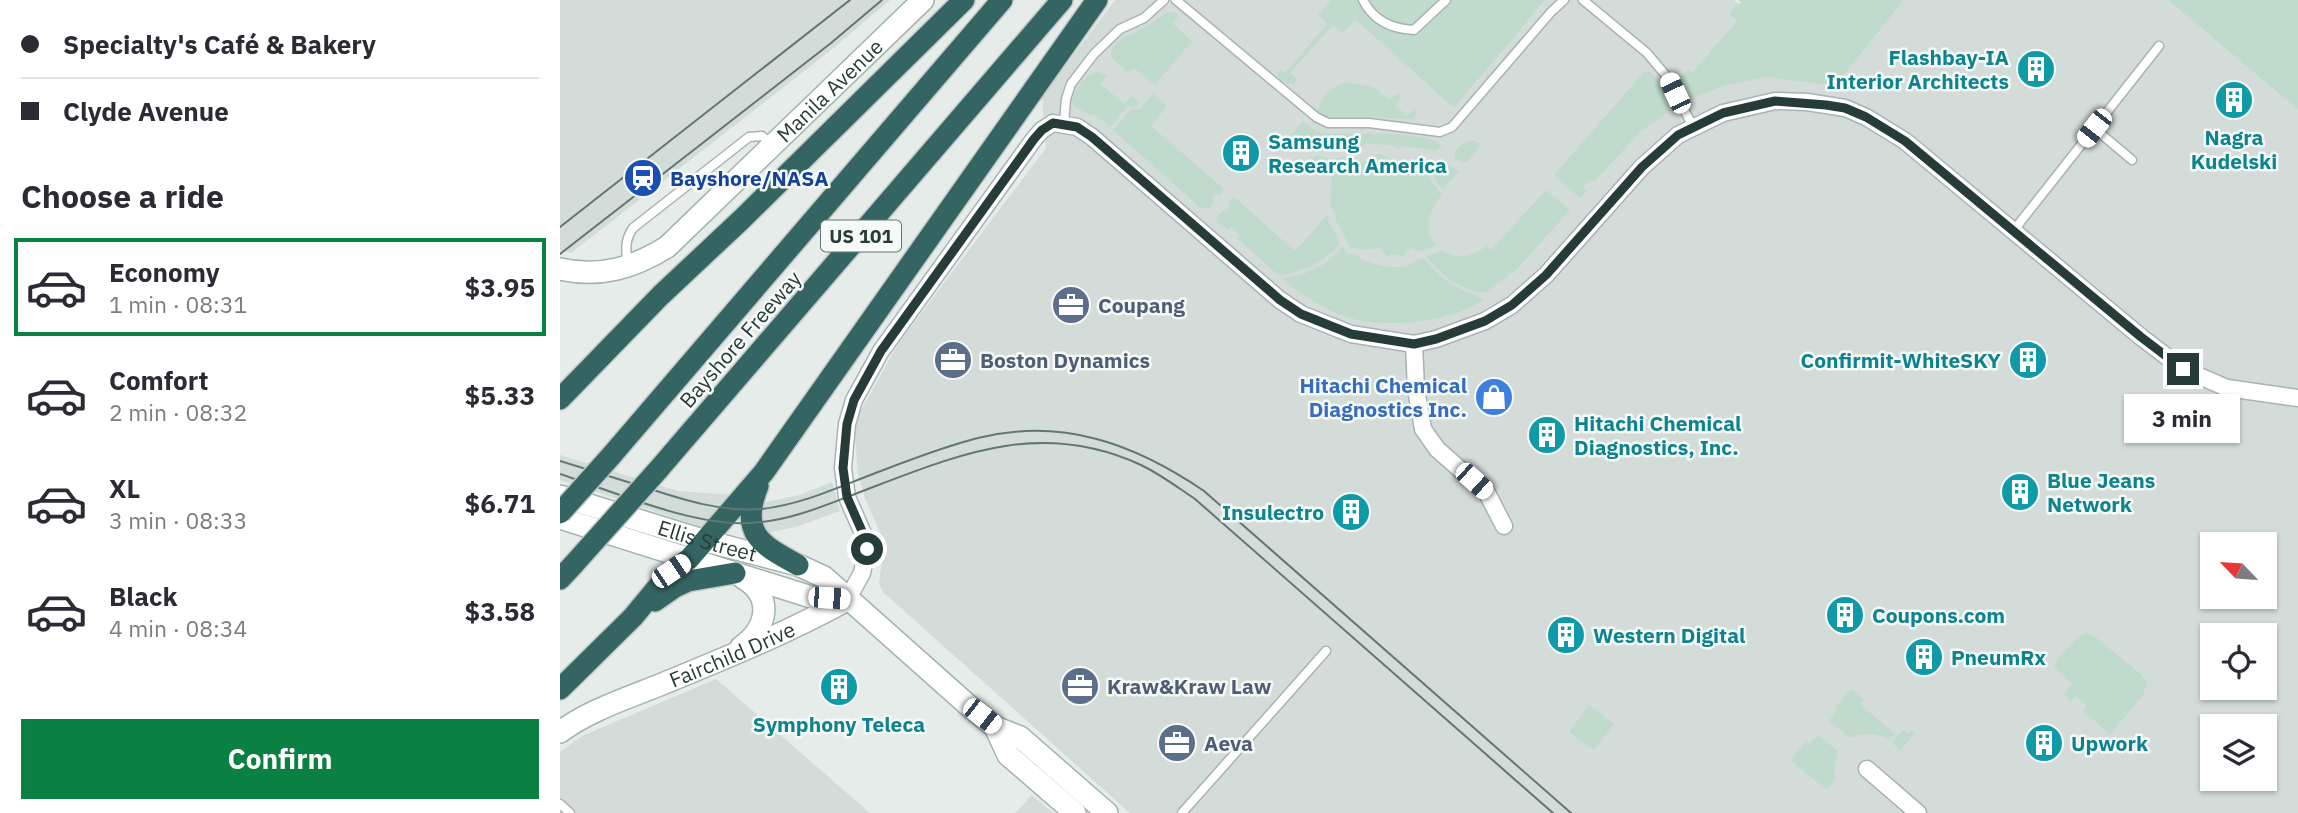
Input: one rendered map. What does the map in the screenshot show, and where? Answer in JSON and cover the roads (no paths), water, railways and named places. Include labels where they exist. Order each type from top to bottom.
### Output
[{"type":"highway","points":[[560,399],[661,295],[964,0]]},
{"type":"highway","name":"Bayshore Freeway","points":[[560,516],[1002,0]]},
{"type":"highway","name":"Bayshore Freeway","points":[[567,571],[658,470],[1062,0]]},
{"type":"highway","points":[[560,690],[634,617],[671,571],[690,559],[764,472],[1097,0]]},
{"type":"highway","points":[[764,472],[752,499],[751,523],[757,539],[766,548],[798,565]]},
{"type":"highway","points":[[634,617],[675,587],[688,581],[735,573]]},
{"type":"main road","name":"Manila Avenue","points":[[560,269],[591,273],[629,267],[667,247],[923,0]]},
{"type":"main road","name":"Ellis Street","points":[[560,496],[706,541],[798,565],[824,578],[995,727],[1020,737],[1107,813]]},
{"type":"main road","name":"Ellis Street","points":[[560,516],[811,597],[847,600]]},
{"type":"main road","points":[[726,658],[755,634],[765,613],[758,590],[735,573]]},
{"type":"main road","name":"Fairchild Drive","points":[[560,732],[596,712],[726,658],[847,600]]},
{"type":"main road","name":"Ellis Street","points":[[995,727],[1008,755],[1075,813]]},
{"type":"street","points":[[847,600],[862,573],[867,549],[847,497],[843,468],[847,424],[854,400],[881,351],[1034,139],[1053,123],[1077,127],[1092,137],[1280,300],[1301,314],[1351,334],[1414,344],[1463,330],[1512,305],[1546,275],[1642,167],[1678,135],[1723,113],[1775,101],[1807,102],[1845,108],[1866,117],[1905,141],[2183,369],[2227,388],[2298,398]]},
{"type":"street","points":[[1414,344],[1416,389],[1423,429],[1437,449],[1487,493],[1504,526]]},
{"type":"street","points":[[1867,769],[1918,813]]},
{"type":"lane","points":[[1064,123],[1066,99],[1071,83],[1094,54],[1120,29],[1144,18],[1164,0]]},
{"type":"lane","points":[[1176,0],[1316,117],[1328,123],[1369,123],[1440,132],[1452,127],[1564,0]]},
{"type":"lane","points":[[1363,0],[1375,17],[1395,27],[1414,30],[1446,0]]},
{"type":"lane","points":[[1583,0],[1647,53],[1668,78],[1693,127]]},
{"type":"lane","points":[[2014,230],[2159,46]]},
{"type":"lane","points":[[2094,128],[2132,160]]},
{"type":"lane","points":[[629,267],[626,243],[633,228],[749,137],[762,136],[773,145]]},
{"type":"lane","points":[[1182,813],[1326,651]]},
{"type":"lane","points":[[560,804],[570,813]]},
{"type":"tram line","points":[[560,227],[850,0]]},
{"type":"tram line","points":[[560,254],[831,43],[882,0]]},
{"type":"tram line","points":[[560,461],[689,501],[732,509],[761,509],[804,500],[938,450],[1009,432],[1068,433],[1124,448],[1178,474],[1204,491],[1571,813]]},
{"type":"tram line","points":[[560,474],[679,514],[749,523],[803,513],[926,467],[996,448],[1031,443],[1066,444],[1103,451],[1141,465],[1195,499],[1553,813]]},
{"type":"place","name":"Flashbay-IA Interior Architects","points":[[2036,69]]},
{"type":"place","name":"Nagra Kudelski","points":[[2234,100]]},
{"type":"place","name":"Samsung Research America","points":[[1241,153]]},
{"type":"place","name":"Bayshore/NASA","points":[[643,178]]},
{"type":"place","name":"Coupang","points":[[1071,305]]},
{"type":"place","name":"Boston Dynamics","points":[[953,360]]},
{"type":"place","name":"Confirmit-WhiteSKY","points":[[2028,360]]},
{"type":"place","name":"Hitachi Chemical Diagnostics Inc.","points":[[1494,397]]},
{"type":"place","name":"Hitachi Chemical Diagnostics, Inc.","points":[[1547,435]]},
{"type":"place","name":"Blue Jeans Network","points":[[2020,492]]},
{"type":"place","name":"Insulectro","points":[[1351,512]]},
{"type":"place","name":"Coupons.com","points":[[1845,615]]},
{"type":"place","name":"Western Digital","points":[[1566,635]]},
{"type":"place","name":"PneumRx","points":[[1924,657]]},
{"type":"place","name":"Kraw&Kraw Law","points":[[1080,686]]},
{"type":"place","name":"Symphony Teleca","points":[[839,687]]},
{"type":"place","name":"Aeva","points":[[1177,743]]},
{"type":"place","name":"Upwork","points":[[2044,743]]}]
